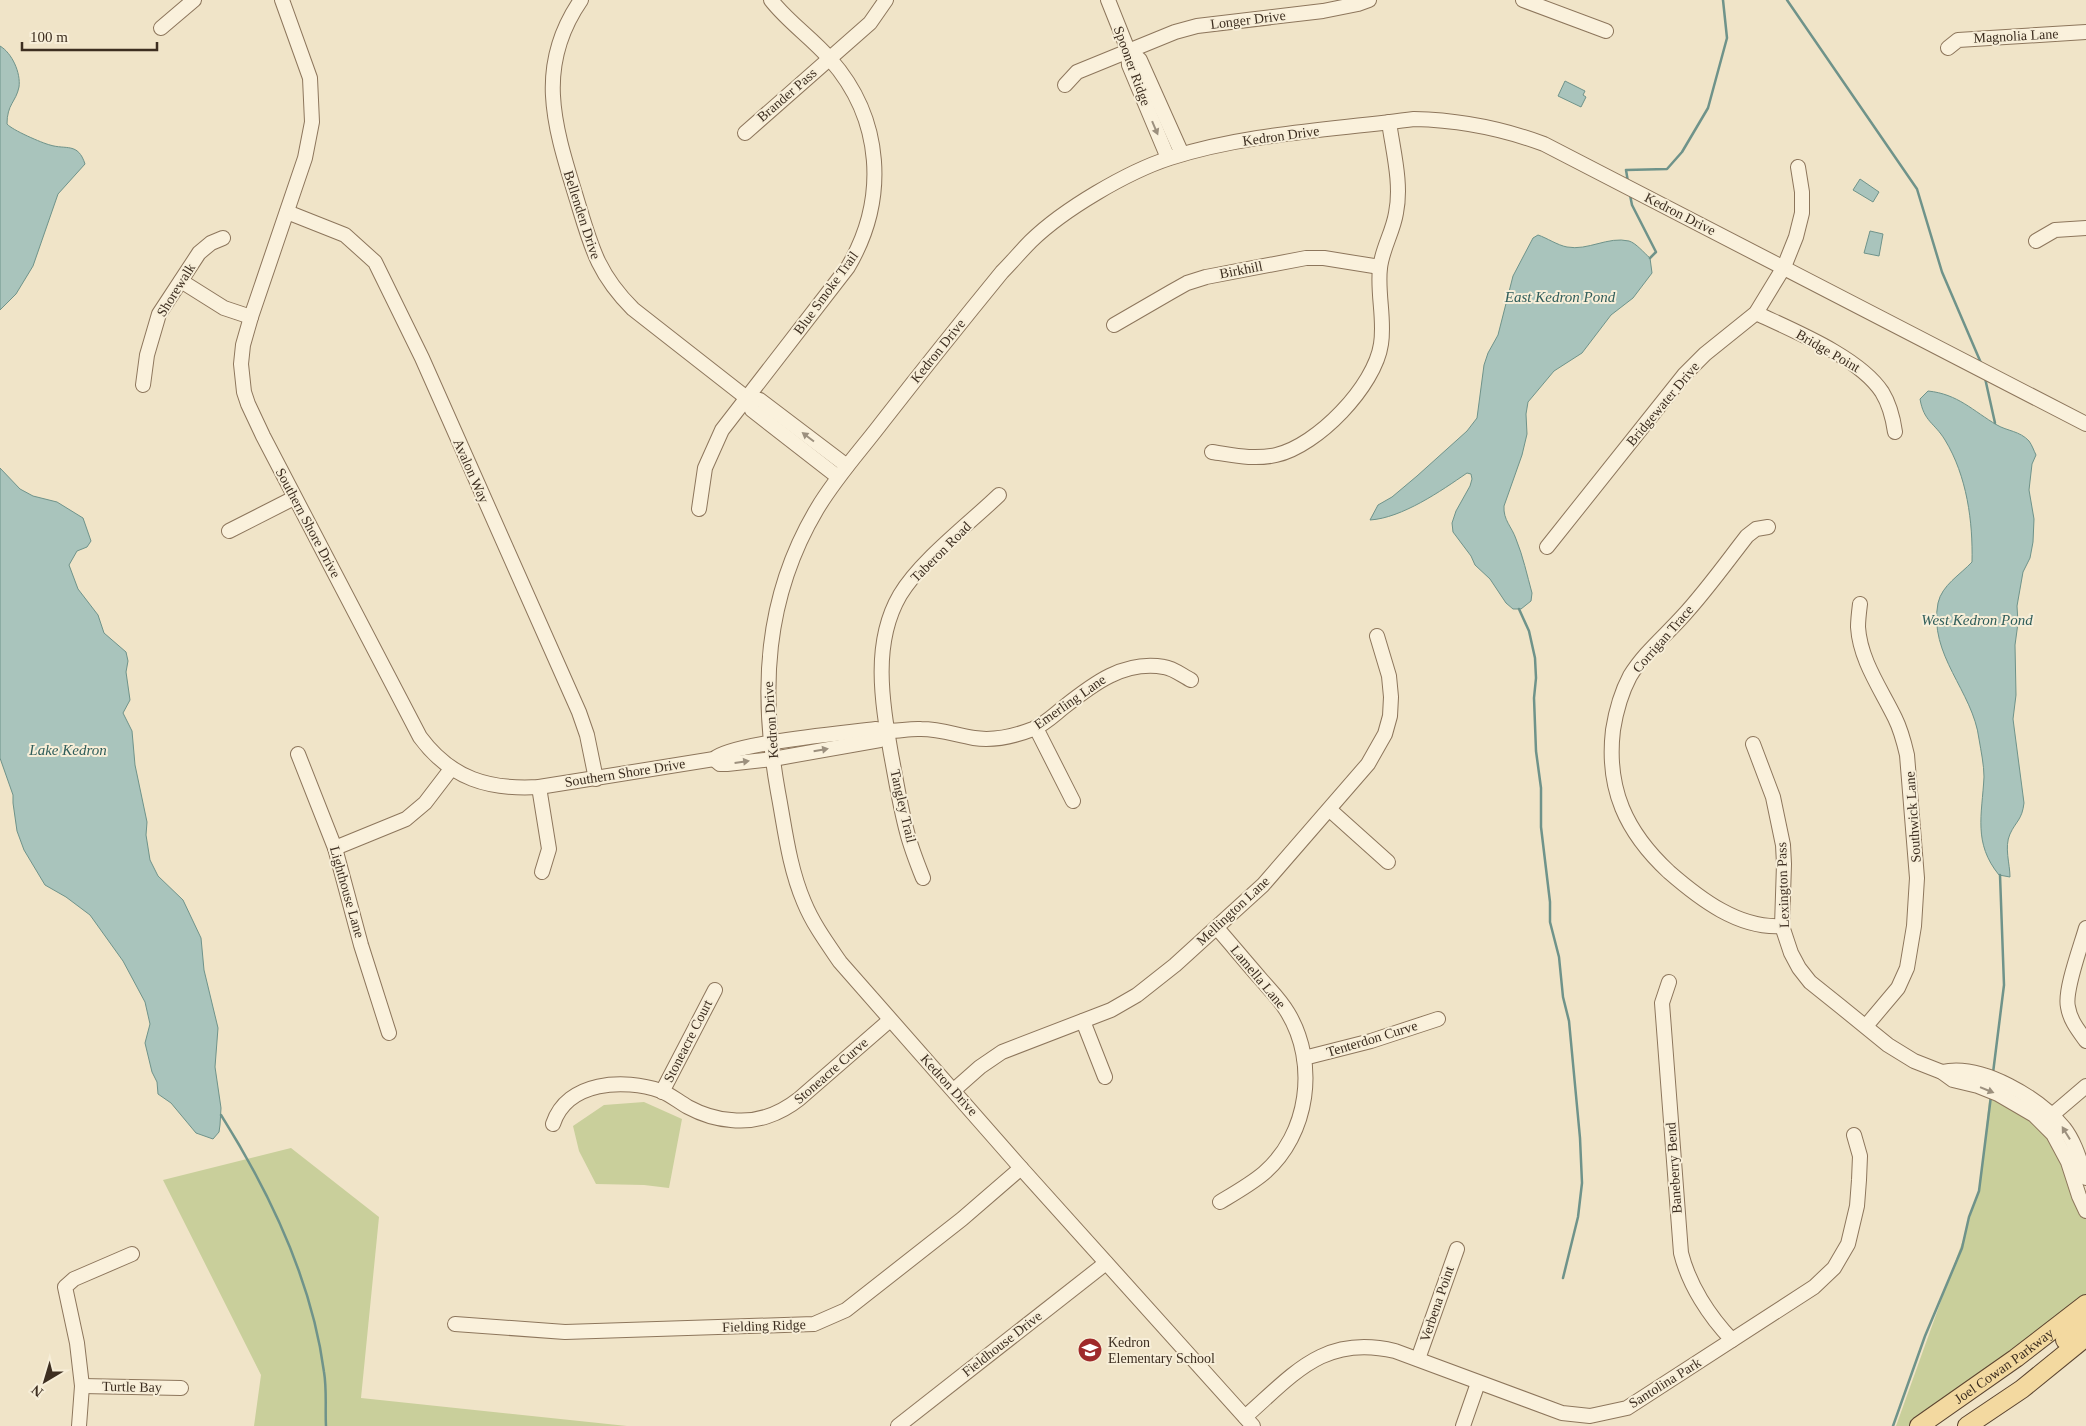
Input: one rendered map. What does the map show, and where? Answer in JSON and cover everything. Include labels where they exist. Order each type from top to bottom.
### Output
[{"type":"main road","name":"Joel Cowan Parkway","points":[[1919,1426],[2016,1358],[2086,1304]]},
{"type":"main road","points":[[2022,1389],[2034,1369],[2086,1323]]},
{"type":"main road","name":"Joel Cowan Parkway","points":[[1968,1426],[2022,1389],[2086,1337]]},
{"type":"main road","points":[[2064,1356],[2074,1354],[2086,1347]]},
{"type":"street","points":[[161,28],[194,0]]},
{"type":"street","name":"Southern Shore Drive","points":[[282,0],[307,65],[312,92],[312,122],[287,212],[251,317],[241,364],[244,392],[251,412],[294,498],[420,737],[431,752],[451,769],[480,783],[513,788],[539,787],[714,760],[722,753],[770,743]]},
{"type":"street","name":"Bellenden Drive","points":[[581,0],[562,38],[554,66],[553,115],[559,143],[592,252],[617,294],[633,309],[748,399],[760,400],[843,472]]},
{"type":"street","name":"Blue Smoke Trail","points":[[699,509],[705,468],[722,430],[748,399],[848,267],[866,231],[873,203],[875,173],[872,144],[866,120],[853,90],[830,58],[781,12],[771,0]]},
{"type":"street","name":"Brander Pass","points":[[745,133],[870,23],[886,0]]},
{"type":"street","name":"Spooner Ridge","points":[[1108,0],[1128,50],[1128,64],[1168,158]]},
{"type":"street","name":"Longer Drive","points":[[1065,85],[1077,72],[1162,36],[1197,26],[1323,12],[1369,0]]},
{"type":"street","points":[[1523,0],[1606,31]]},
{"type":"street","name":"Magnolia Lane","points":[[1948,48],[1958,40],[2086,32]]},
{"type":"street","name":"Spooner Ridge","points":[[1128,50],[1140,60],[1182,154]]},
{"type":"street","name":"Kedron Drive","points":[[1249,1422],[1021,1168],[840,962],[815,924],[804,903],[788,846],[770,743],[767,710],[768,666],[779,600],[787,573],[818,507],[843,472],[978,301],[1032,240],[1084,201],[1168,158],[1233,142],[1414,119],[1444,120],[1514,133],[1544,144],[2086,424]]},
{"type":"street","points":[[1212,452],[1256,458],[1278,455],[1292,450],[1320,431],[1356,396],[1372,372],[1381,345],[1380,267],[1397,211],[1397,186],[1389,122]]},
{"type":"street","name":"Bridgewater Drive","points":[[1547,548],[1684,375],[1705,354],[1756,313],[1784,267],[1796,237],[1802,213],[1802,192],[1798,167]]},
{"type":"street","name":"Avalon Way","points":[[287,212],[345,235],[376,262],[422,358],[579,712],[596,779]]},
{"type":"street","points":[[2036,241],[2055,230],[2086,228]]},
{"type":"street","name":"Shorewalk","points":[[143,385],[158,314],[199,253],[211,243],[223,238]]},
{"type":"street","name":"Birkhill","points":[[1114,325],[1179,288],[1206,277],[1306,258],[1324,258],[1380,267]]},
{"type":"street","points":[[181,281],[224,308],[251,317]]},
{"type":"street","name":"Bridge Point","points":[[1756,313],[1816,342],[1866,373],[1882,392],[1890,407],[1895,432]]},
{"type":"street","name":"Taberon Road","points":[[888,733],[881,680],[882,657],[888,623],[900,594],[936,553],[999,495]]},
{"type":"street","points":[[229,531],[294,498]]},
{"type":"street","name":"Corrigan Trace","points":[[1768,527],[1756,529],[1747,536],[1698,598],[1637,666],[1619,700],[1611,746],[1612,775],[1617,796],[1626,818],[1644,846],[1673,875],[1720,910],[1744,921],[1765,927],[1782,926]]},
{"type":"street","name":"Southwick Lane","points":[[1860,604],[1858,628],[1862,647],[1870,669],[1903,736],[1907,755],[1917,878],[1914,926],[1907,968],[1898,988],[1866,1026]]},
{"type":"street","name":"Mellington Lane","points":[[954,1090],[980,1067],[1002,1052],[1111,1010],[1150,986],[1250,898],[1330,810],[1368,764],[1385,734],[1390,716],[1391,697],[1389,676],[1377,636]]},
{"type":"street","name":"Emerling Lane","points":[[770,743],[876,729],[888,733],[920,728],[944,730],[974,738],[998,738],[1036,728],[1094,684],[1107,676],[1123,670],[1143,666],[1166,667],[1191,680]]},
{"type":"street","points":[[1036,728],[1073,802]]},
{"type":"street","name":"Emerling Lane","points":[[773,759],[880,740],[888,733]]},
{"type":"street","name":"Tangley Trail","points":[[888,733],[907,833],[923,878]]},
{"type":"street","name":"Lexington Pass","points":[[1753,744],[1773,797],[1783,845],[1782,926],[1799,968],[1810,982],[1888,1045],[1914,1061],[1942,1072],[1953,1080],[1978,1086],[1998,1094],[2065,1130],[2077,1153],[2086,1178]]},
{"type":"street","name":"Lighthouse Lane","points":[[298,754],[335,848],[361,945],[388,1033]]},
{"type":"street","name":"Southern Shore Drive","points":[[714,760],[720,764],[727,764],[773,759]]},
{"type":"street","points":[[335,848],[406,819],[425,803],[451,769]]},
{"type":"street","points":[[539,787],[549,849],[542,872]]},
{"type":"street","points":[[1330,810],[1388,862]]},
{"type":"street","name":"Lamella Lane","points":[[1217,928],[1279,1000],[1294,1025],[1304,1058],[1306,1078],[1304,1096],[1295,1132],[1290,1140],[1265,1172],[1220,1202]]},
{"type":"street","points":[[2086,928],[2068,992],[2067,1005],[2072,1022],[2086,1041]]},
{"type":"street","name":"Baneberry Bend","points":[[1669,982],[1662,1003],[1681,1253],[1689,1278],[1721,1329],[1732,1340]]},
{"type":"street","name":"Stoneacre Court","points":[[662,1092],[715,990]]},
{"type":"street","name":"Tenterdon Curve","points":[[1304,1058],[1372,1041],[1438,1019]]},
{"type":"street","name":"Stoneacre Curve","points":[[553,1124],[557,1112],[564,1103],[586,1090],[621,1084],[662,1092],[700,1112],[721,1119],[741,1121],[775,1114],[788,1108],[890,1020]]},
{"type":"street","points":[[1083,1021],[1105,1077]]},
{"type":"street","points":[[2047,1119],[2086,1086]]},
{"type":"street","name":"Lexington Pass","points":[[2047,1119],[2052,1134],[2081,1187],[2086,1211]]},
{"type":"street","name":"Santolina Park","points":[[1249,1422],[1303,1366],[1327,1354],[1349,1347],[1367,1346],[1395,1352],[1562,1413],[1590,1416],[1623,1409],[1638,1402],[1814,1287],[1834,1268],[1848,1244],[1854,1220],[1860,1180],[1860,1156],[1854,1135]]},
{"type":"street","name":"Fielding Ridge","points":[[455,1324],[565,1332],[814,1324],[846,1310],[962,1219],[1021,1168]]},
{"type":"street","name":"Verbena Point","points":[[1418,1360],[1457,1249]]},
{"type":"street","points":[[79,1426],[82,1386],[77,1343],[64,1287],[74,1279],[132,1254]]},
{"type":"street","name":"Fieldhouse Drive","points":[[898,1426],[1106,1263]]},
{"type":"street","points":[[1463,1426],[1478,1383]]},
{"type":"street","name":"Turtle Bay","points":[[82,1386],[181,1388]]},
{"type":"green space","points":[[1990,1091],[2034,1115],[2068,1162],[2086,1209],[2086,1302],[1919,1426],[1896,1426],[1964,1237],[1980,1185]]},
{"type":"green space","points":[[644,1102],[682,1119],[669,1188],[644,1185],[596,1184],[579,1151],[573,1126],[604,1105]]},
{"type":"green space","points":[[291,1148],[379,1217],[361,1398],[627,1426],[254,1426],[261,1375],[163,1180]]},
{"type":"water","points":[[0,46],[12,58],[19,76],[18,92],[8,112],[7,124],[41,142],[71,148],[79,152],[85,164],[58,194],[33,266],[16,294],[0,310]]},
{"type":"water","points":[[1565,81],[1585,91],[1583,95],[1586,97],[1581,107],[1558,96]]},
{"type":"water","points":[[1860,179],[1879,192],[1873,202],[1853,190]]},
{"type":"water","points":[[1870,231],[1883,234],[1879,256],[1864,253]]},
{"type":"water","name":"East Kedron Pond","points":[[1538,235],[1563,246],[1575,248],[1613,240],[1632,242],[1650,258],[1652,273],[1633,298],[1611,315],[1582,353],[1554,371],[1528,402],[1526,414],[1527,434],[1504,511],[1521,552],[1532,593],[1531,601],[1521,609],[1513,609],[1506,603],[1490,579],[1475,565],[1471,556],[1453,532],[1452,523],[1456,511],[1470,486],[1471,474],[1467,473],[1408,509],[1370,520],[1378,505],[1392,497],[1417,476],[1467,431],[1477,418],[1484,365],[1498,335],[1513,276],[1533,238]]},
{"type":"water","name":"West Kedron Pond","points":[[1928,391],[1957,399],[1997,425],[2022,435],[2029,441],[2036,455],[2032,464],[2029,490],[2034,519],[2033,542],[2030,558],[2023,572],[2017,606],[2018,623],[2015,645],[2016,695],[2013,719],[2024,803],[2020,817],[2008,839],[2007,850],[2010,877],[1999,875],[1985,852],[1981,828],[1984,777],[1979,739],[1969,705],[1945,656],[1939,639],[1937,622],[1940,597],[1947,586],[1972,562],[1972,547],[1970,515],[1959,469],[1945,440],[1924,413],[1922,407],[1920,399]]},
{"type":"water","name":"Lake Kedron","points":[[0,468],[20,489],[33,496],[57,502],[83,518],[91,541],[87,547],[77,551],[69,565],[78,589],[98,615],[104,633],[126,652],[128,661],[126,672],[130,700],[123,713],[132,731],[135,765],[147,822],[146,835],[150,860],[158,876],[183,900],[201,938],[204,970],[218,1028],[215,1067],[221,1108],[219,1132],[213,1139],[196,1133],[171,1103],[158,1094],[157,1082],[152,1072],[145,1043],[150,1024],[145,1002],[123,961],[90,915],[66,897],[45,885],[24,850],[17,831],[13,795],[0,758]]},
{"type":"waterway","points":[[1628,182],[1626,170],[1667,169],[1682,152],[1708,108],[1727,38],[1723,0]]},
{"type":"waterway","points":[[1787,0],[1917,189],[1942,272],[1981,363]]},
{"type":"waterway","points":[[1630,195],[1632,205],[1656,252],[1650,258]]},
{"type":"waterway","points":[[1985,378],[1995,423]]},
{"type":"waterway","points":[[1519,609],[1529,631],[1535,658],[1534,698],[1536,751],[1541,788],[1541,827],[1550,902],[1550,922],[1559,957],[1563,997],[1569,1021],[1580,1138],[1582,1183],[1578,1217],[1563,1278]]},
{"type":"waterway","points":[[1993,1073],[2004,985],[2000,875]]},
{"type":"waterway","points":[[1893,1426],[1925,1336],[1962,1248],[1969,1217],[1979,1191],[1991,1096]]},
{"type":"waterway","points":[[221,1115],[272,1206],[299,1271],[310,1304],[318,1338],[325,1379],[326,1426]]},
{"type":"place","name":"Kedron Elementary School","points":[[1090,1350]]}]
